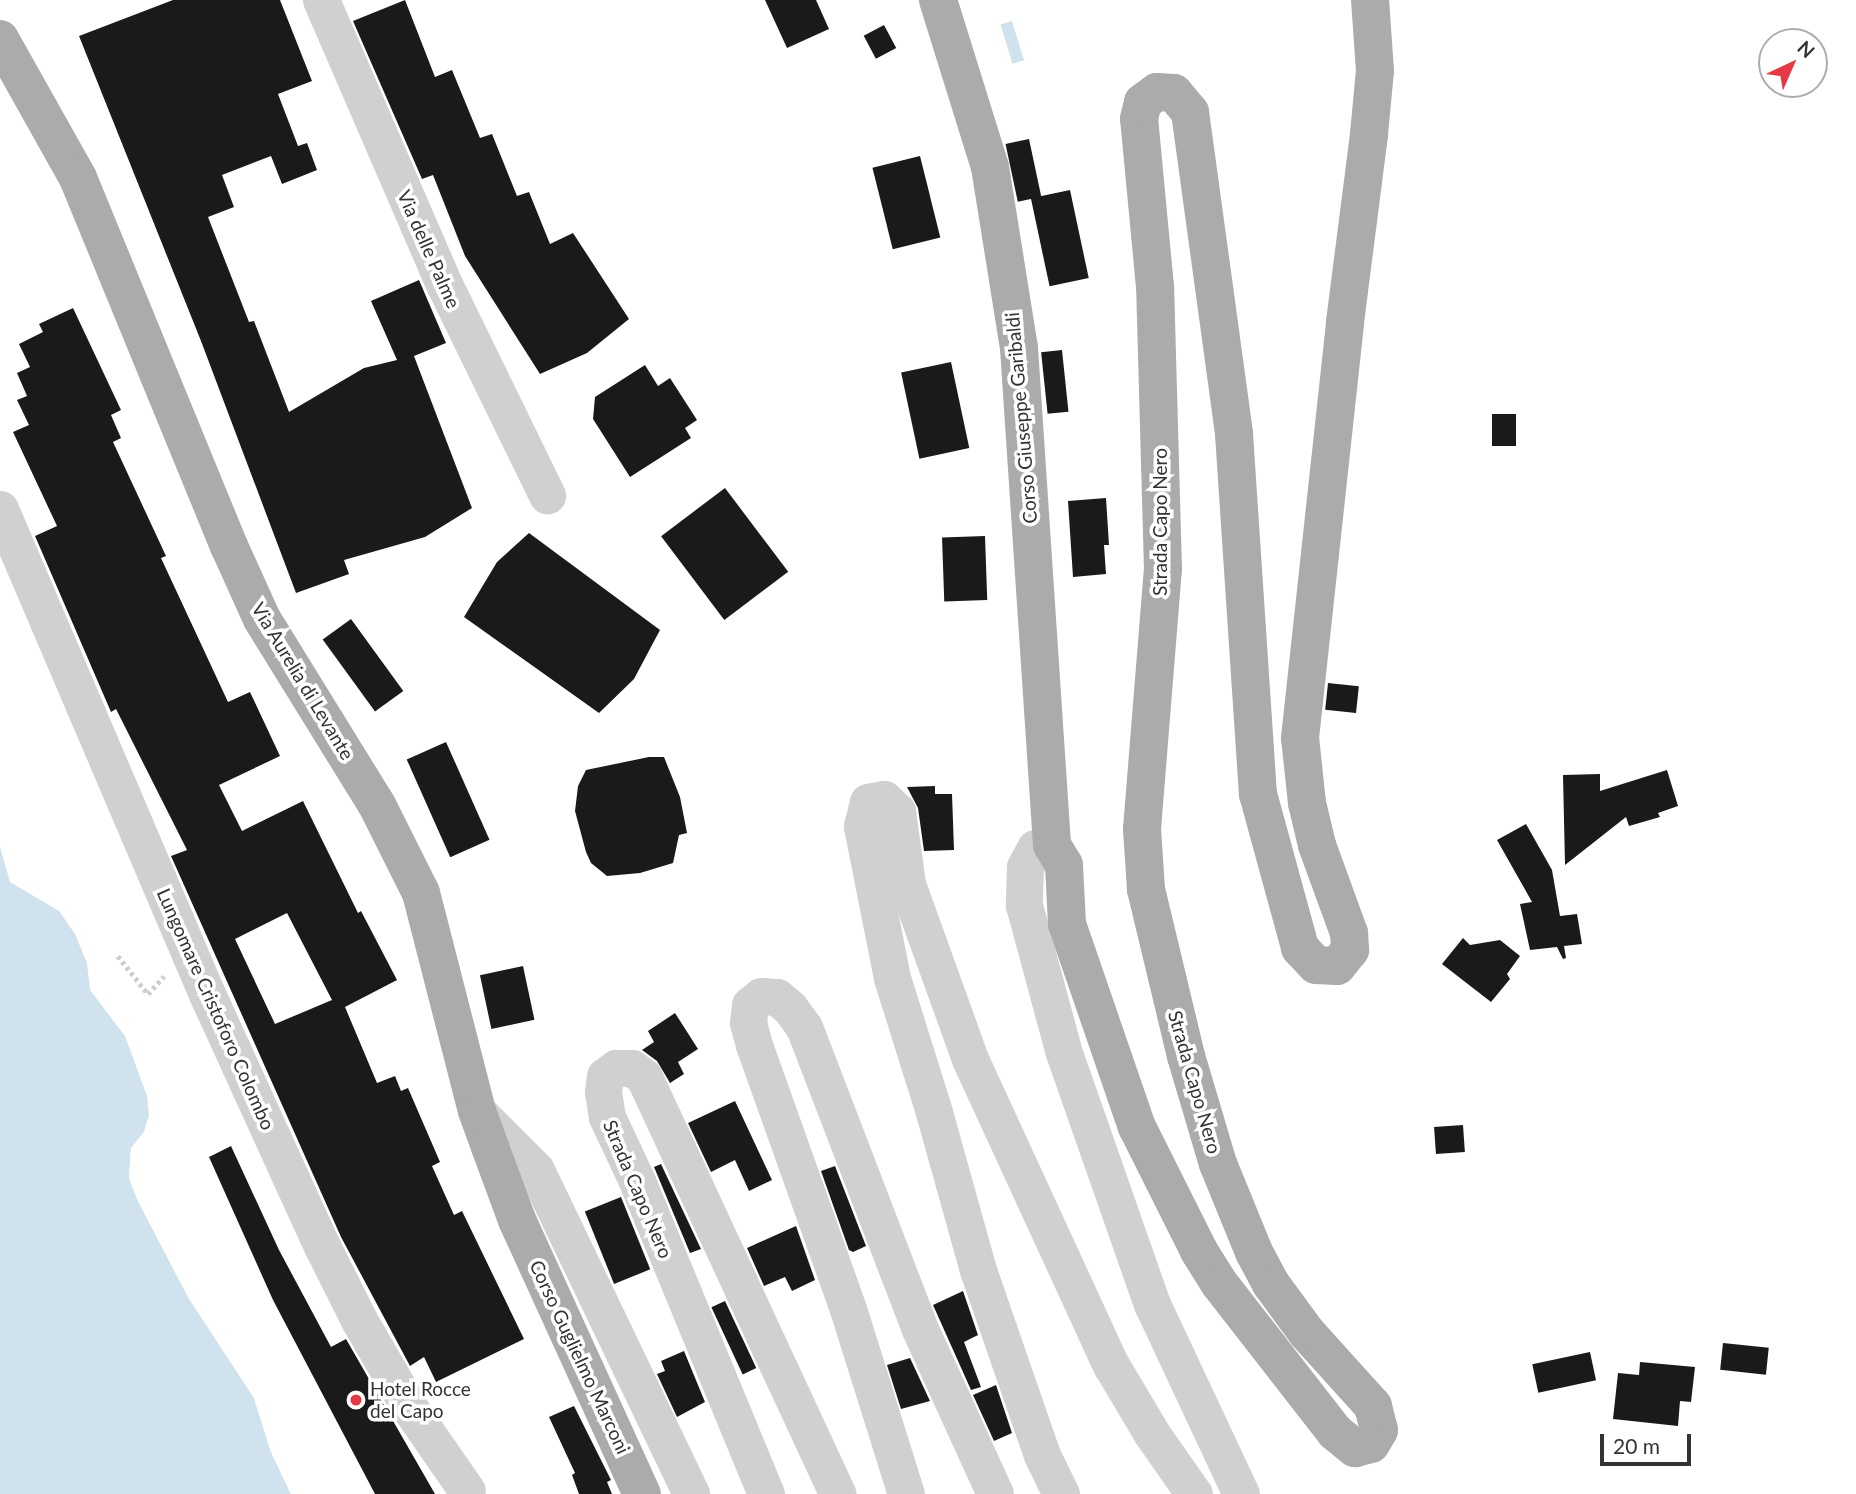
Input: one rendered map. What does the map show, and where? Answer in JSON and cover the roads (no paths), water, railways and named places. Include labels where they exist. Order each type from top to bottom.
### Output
[{"type":"main road","name":"Corso Giuseppe Garibaldi","points":[[937,0],[990,167],[1018,348],[1052,845]]},
{"type":"main road","name":"Strada Capo Nero","points":[[1052,845],[1064,865],[1067,924],[1083,975],[1137,1127],[1171,1199],[1219,1283],[1335,1432],[1355,1448],[1371,1444],[1379,1430],[1373,1406],[1307,1333],[1271,1284],[1233,1204],[1218,1164],[1186,1056],[1146,889],[1142,829],[1163,570],[1155,287],[1139,119],[1143,102],[1157,92],[1174,93],[1191,112],[1234,433],[1258,793],[1300,948],[1316,965],[1337,966],[1350,950],[1349,933],[1317,845],[1307,803],[1300,738],[1343,336],[1375,72],[1370,0]]},
{"type":"main road","name":"Via Aurelia di Levante","points":[[0,39],[78,178],[229,546],[262,619],[377,805],[421,893],[477,1111],[517,1220]]},
{"type":"main road","name":"Corso Guglielmo Marconi","points":[[517,1220],[642,1494]]},
{"type":"street","name":"Via delle Palme","points":[[321,0],[445,286],[547,495]]},
{"type":"street","name":"Lungomare Cristoforo Colombo","points":[[0,509],[206,993],[359,1320],[411,1410],[467,1491]]},
{"type":"street","points":[[1061,1494],[1042,1455],[978,1270],[934,1112],[891,978],[862,826],[867,802],[884,799],[897,811],[907,884],[970,1059],[1111,1364],[1152,1434],[1194,1494]]},
{"type":"street","points":[[1052,845],[1035,848],[1025,867],[1024,905],[1064,1053],[1152,1304],[1241,1494]]},
{"type":"street","points":[[906,1494],[848,1309],[754,1045],[748,1023],[750,1005],[761,996],[777,997],[790,1007],[804,1027],[919,1327],[995,1494]]},
{"type":"street","name":"Strada Capo Nero","points":[[766,1494],[637,1181],[607,1117],[603,1092],[605,1076],[615,1069],[632,1068],[644,1077],[838,1494]]},
{"type":"street","points":[[477,1111],[536,1170],[691,1494]]},
{"type":"water","points":[[1012,21],[1024,60],[1013,64],[1001,25]]},
{"type":"water","points":[[0,847],[10,882],[59,911],[75,934],[87,963],[90,990],[125,1036],[147,1096],[149,1116],[144,1132],[131,1148],[129,1178],[138,1201],[188,1297],[254,1398],[271,1452],[291,1494],[0,1494]]},
{"type":"place","name":"Hotel Rocce del Capo","points":[[356,1400]]}]
